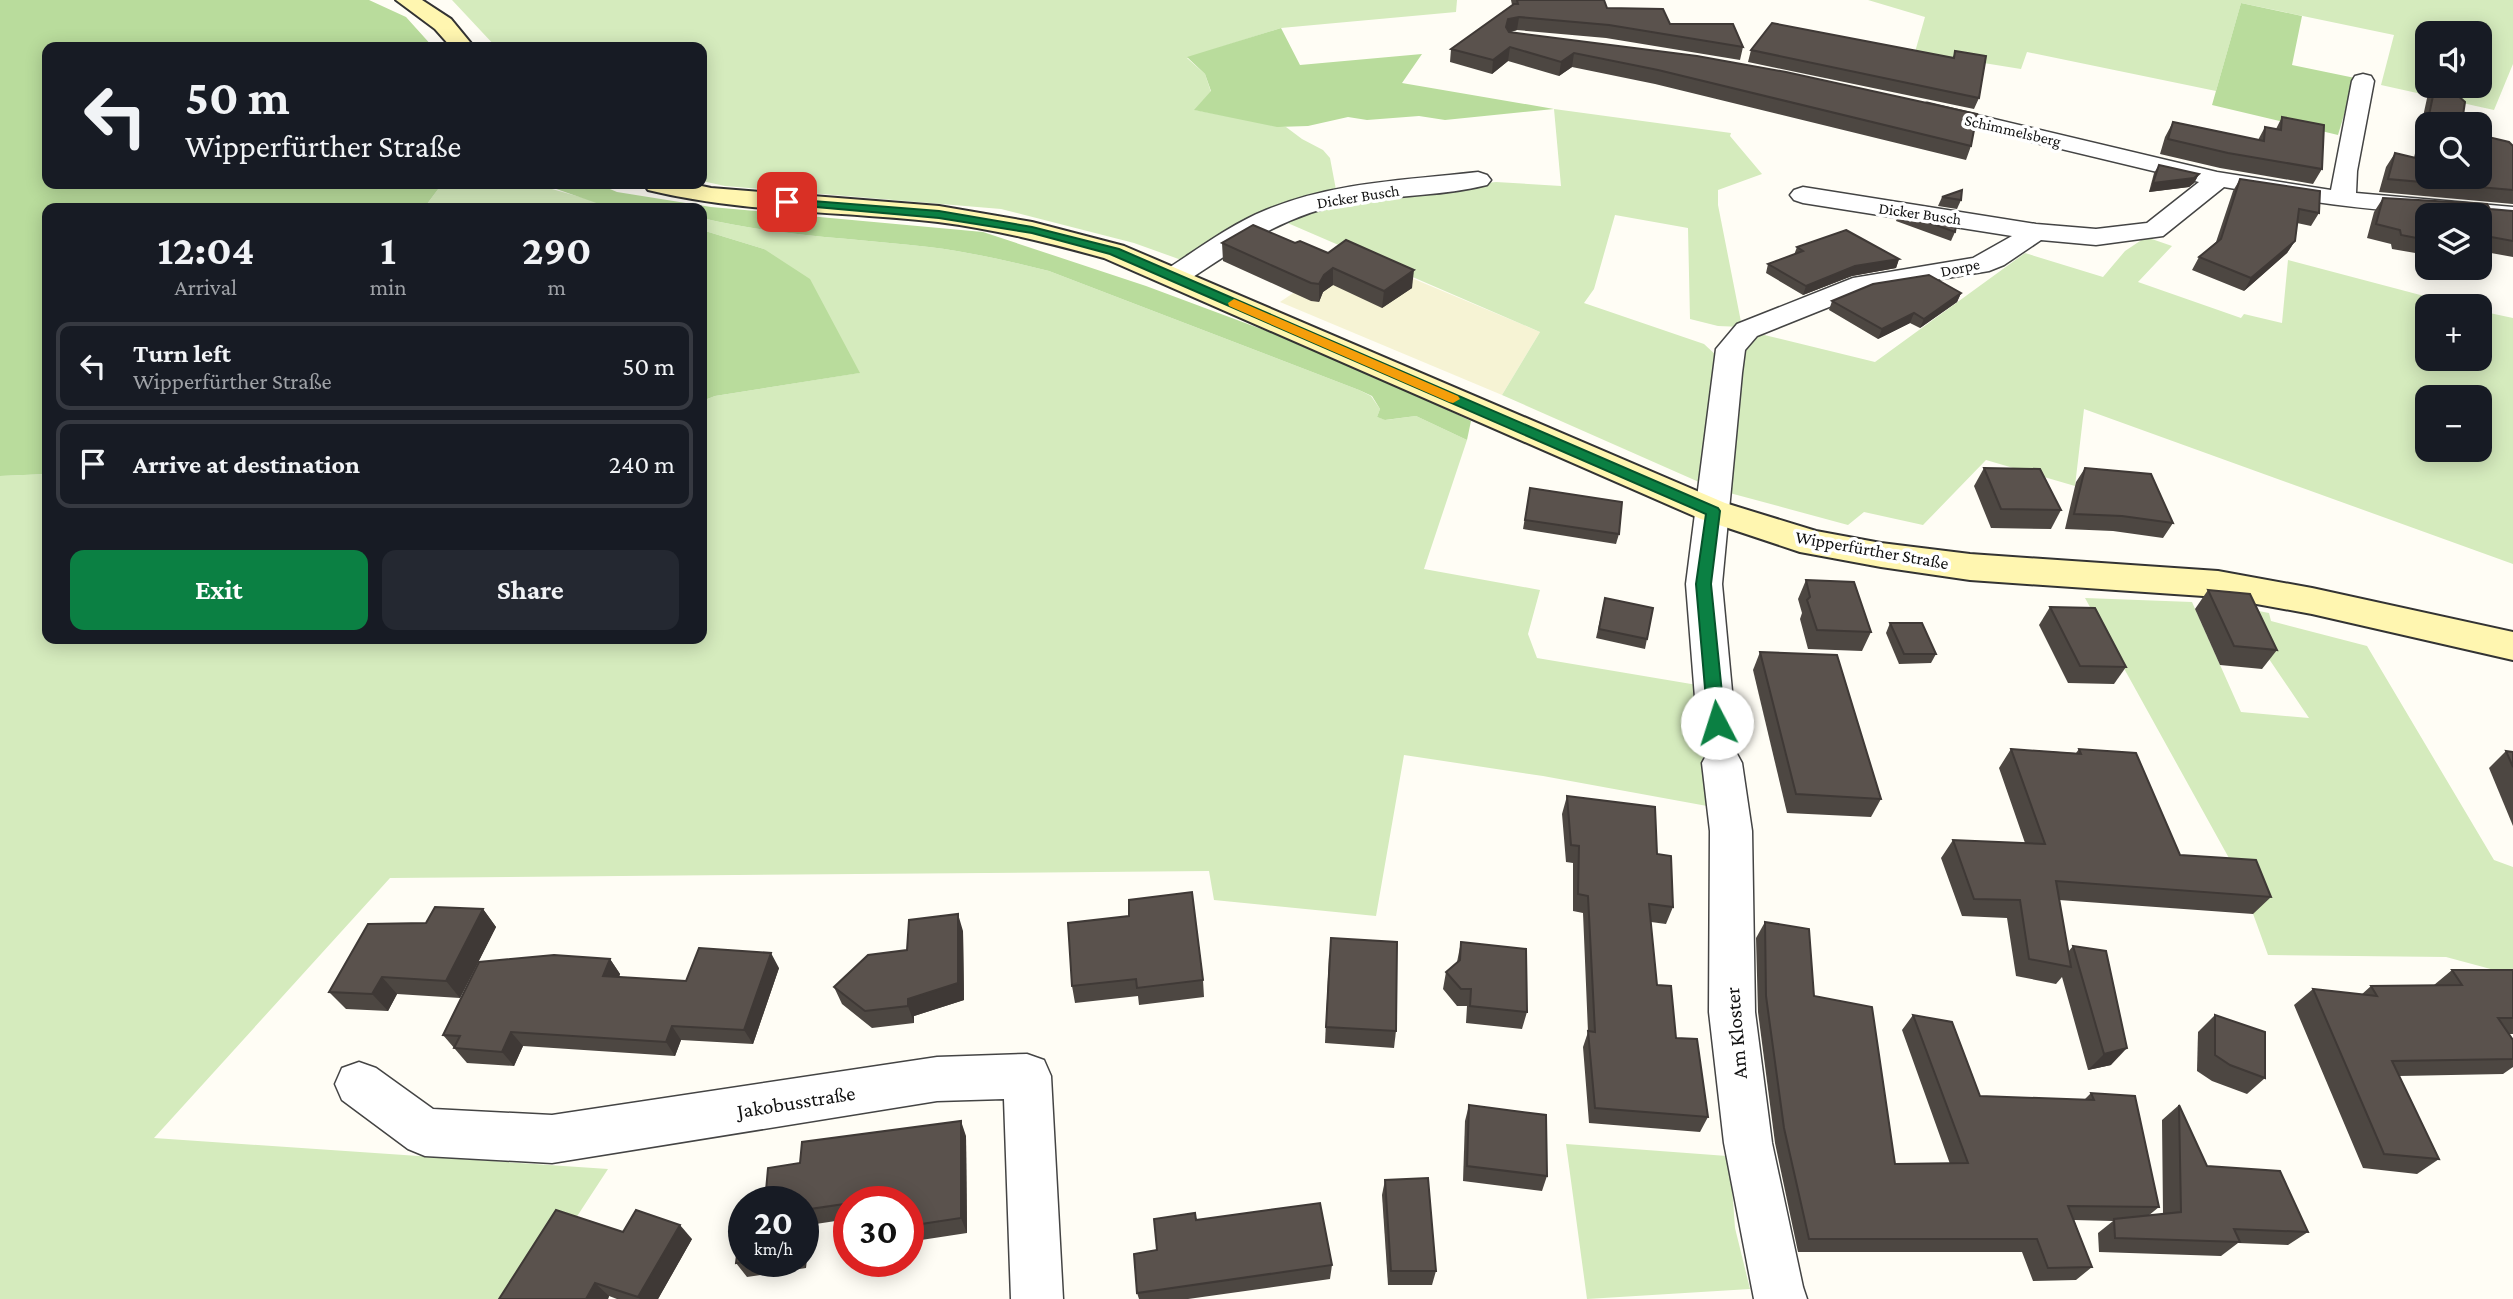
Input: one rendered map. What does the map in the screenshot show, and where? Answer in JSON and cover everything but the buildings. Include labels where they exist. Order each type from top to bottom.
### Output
[{"type":"main road","points":[[407,0],[443,24],[459,42]]},
{"type":"main road","name":"Wipperfürther Straße","points":[[680,189],[711,196],[939,214],[1032,230],[1114,252],[1713,511],[1813,543],[1970,567],[2218,584],[2312,601],[2513,646]]},
{"type":"street","points":[[2343,200],[2345,171],[2362,81]]},
{"type":"street","name":"Schimmelsberg","points":[[1910,106],[2219,179]]},
{"type":"street","points":[[2036,232],[2096,237],[2154,230],[2219,179],[2343,200],[2513,215]]},
{"type":"street","name":"Dicker Busch","points":[[1174,277],[1261,223],[1288,211],[1336,196],[1478,180]]},
{"type":"street","name":"Dicker Busch","points":[[1803,195],[1993,223],[2036,232]]},
{"type":"street","name":"Dorpe","points":[[1713,511],[1731,349],[1747,330],[1863,284],[1979,265],[1994,259],[2036,232]]},
{"type":"street","name":"Am Kloster","points":[[1713,511],[1704,584],[1719,743],[1731,831],[1732,1012],[1748,1143],[1780,1299]]},
{"type":"street","name":"Jakobusstraße","points":[[359,1084],[425,1132],[552,1139],[937,1079],[1027,1076],[1037,1299]]},
{"type":"shaded area","points":[[1352,253],[1540,332],[1502,395],[1280,302]]},
{"type":"green space","points":[[0,0],[369,0],[406,17],[428,42],[42,42],[42,189],[438,189],[428,203],[42,203],[42,474],[0,476]]},
{"type":"green space","points":[[452,0],[1457,0],[1456,12],[1281,28],[1187,58],[1205,74],[1211,92],[1195,110],[1286,127],[1323,150],[1330,158],[1337,195],[1187,262],[1134,243],[1001,209],[725,186],[707,182],[707,42],[491,42]]},
{"type":"green space","points":[[1868,0],[2513,0],[2513,64],[2494,110],[2440,98],[2492,98],[2492,21],[2415,21],[2415,93],[2381,85],[2394,35],[2241,3],[2216,91],[2027,52],[2021,69],[1915,52],[1925,17]]},
{"type":"green space","points":[[2241,3],[2302,16],[2292,65],[2355,78],[2338,135],[2212,105]]},
{"type":"green space","points":[[1281,28],[1300,65],[1422,54],[1402,83],[1554,109],[1445,120],[1419,116],[1367,120],[1348,117],[1308,126],[1277,127],[1194,110],[1211,91],[1205,74],[1187,57]]},
{"type":"green space","points":[[1554,109],[1731,133],[1730,136],[1762,174],[1718,190],[1718,205],[1742,327],[1718,326],[1690,319],[1688,228],[1615,215],[1594,289],[1584,303],[1704,344],[1717,356],[1708,486],[1502,395],[1540,332],[1276,218],[1336,199],[1496,182],[1561,186]]},
{"type":"green space","points":[[438,189],[552,189],[601,203],[428,203]]},
{"type":"green space","points":[[556,189],[610,189],[686,203],[597,203]]},
{"type":"green space","points":[[707,206],[983,232],[1146,286],[1334,356],[1471,421],[1467,440],[1416,416],[1385,420],[1377,417],[1380,409],[1372,396],[1359,390],[1049,271],[944,249],[786,233],[707,219]]},
{"type":"green space","points":[[707,219],[786,233],[944,249],[1049,271],[1359,390],[1371,396],[1380,409],[1377,417],[1386,420],[1416,416],[1467,440],[1424,569],[1540,590],[1528,634],[1537,658],[1709,687],[1720,757],[1718,808],[1543,776],[1404,755],[1376,916],[1214,900],[1209,871],[390,878],[154,1138],[608,1169],[523,1299],[0,1299],[0,476],[42,474],[42,644],[707,644],[707,399],[859,373],[764,249],[707,232]]},
{"type":"green space","points":[[707,232],[764,249],[810,279],[860,373],[707,399]]},
{"type":"green space","points":[[2146,237],[2172,246],[2138,282],[2241,318],[2244,314],[2282,323],[2288,260],[2417,294],[2415,371],[2492,371],[2492,314],[2513,318],[2513,564],[2084,409],[2075,486],[1986,460],[1923,525],[1864,512],[1848,525],[1726,492],[1741,353],[1756,333],[1875,362],[2025,253],[2103,277],[2125,251]]},
{"type":"green space","points":[[2085,598],[2192,602],[2241,712],[2309,718],[2233,606],[2269,613],[2271,621],[2367,646],[2494,860],[2513,867],[2513,975],[2446,957],[2268,955],[2240,878]]},
{"type":"green space","points":[[1566,1144],[1727,1156],[1735,1228],[1750,1289],[1587,1299]]},
{"type":"slow traffic","points":[[1234,303],[1453,399]]},
{"type":"route","points":[[787,202],[939,214],[1032,230],[1114,252],[1713,511],[1704,584],[1717,723]]}]
